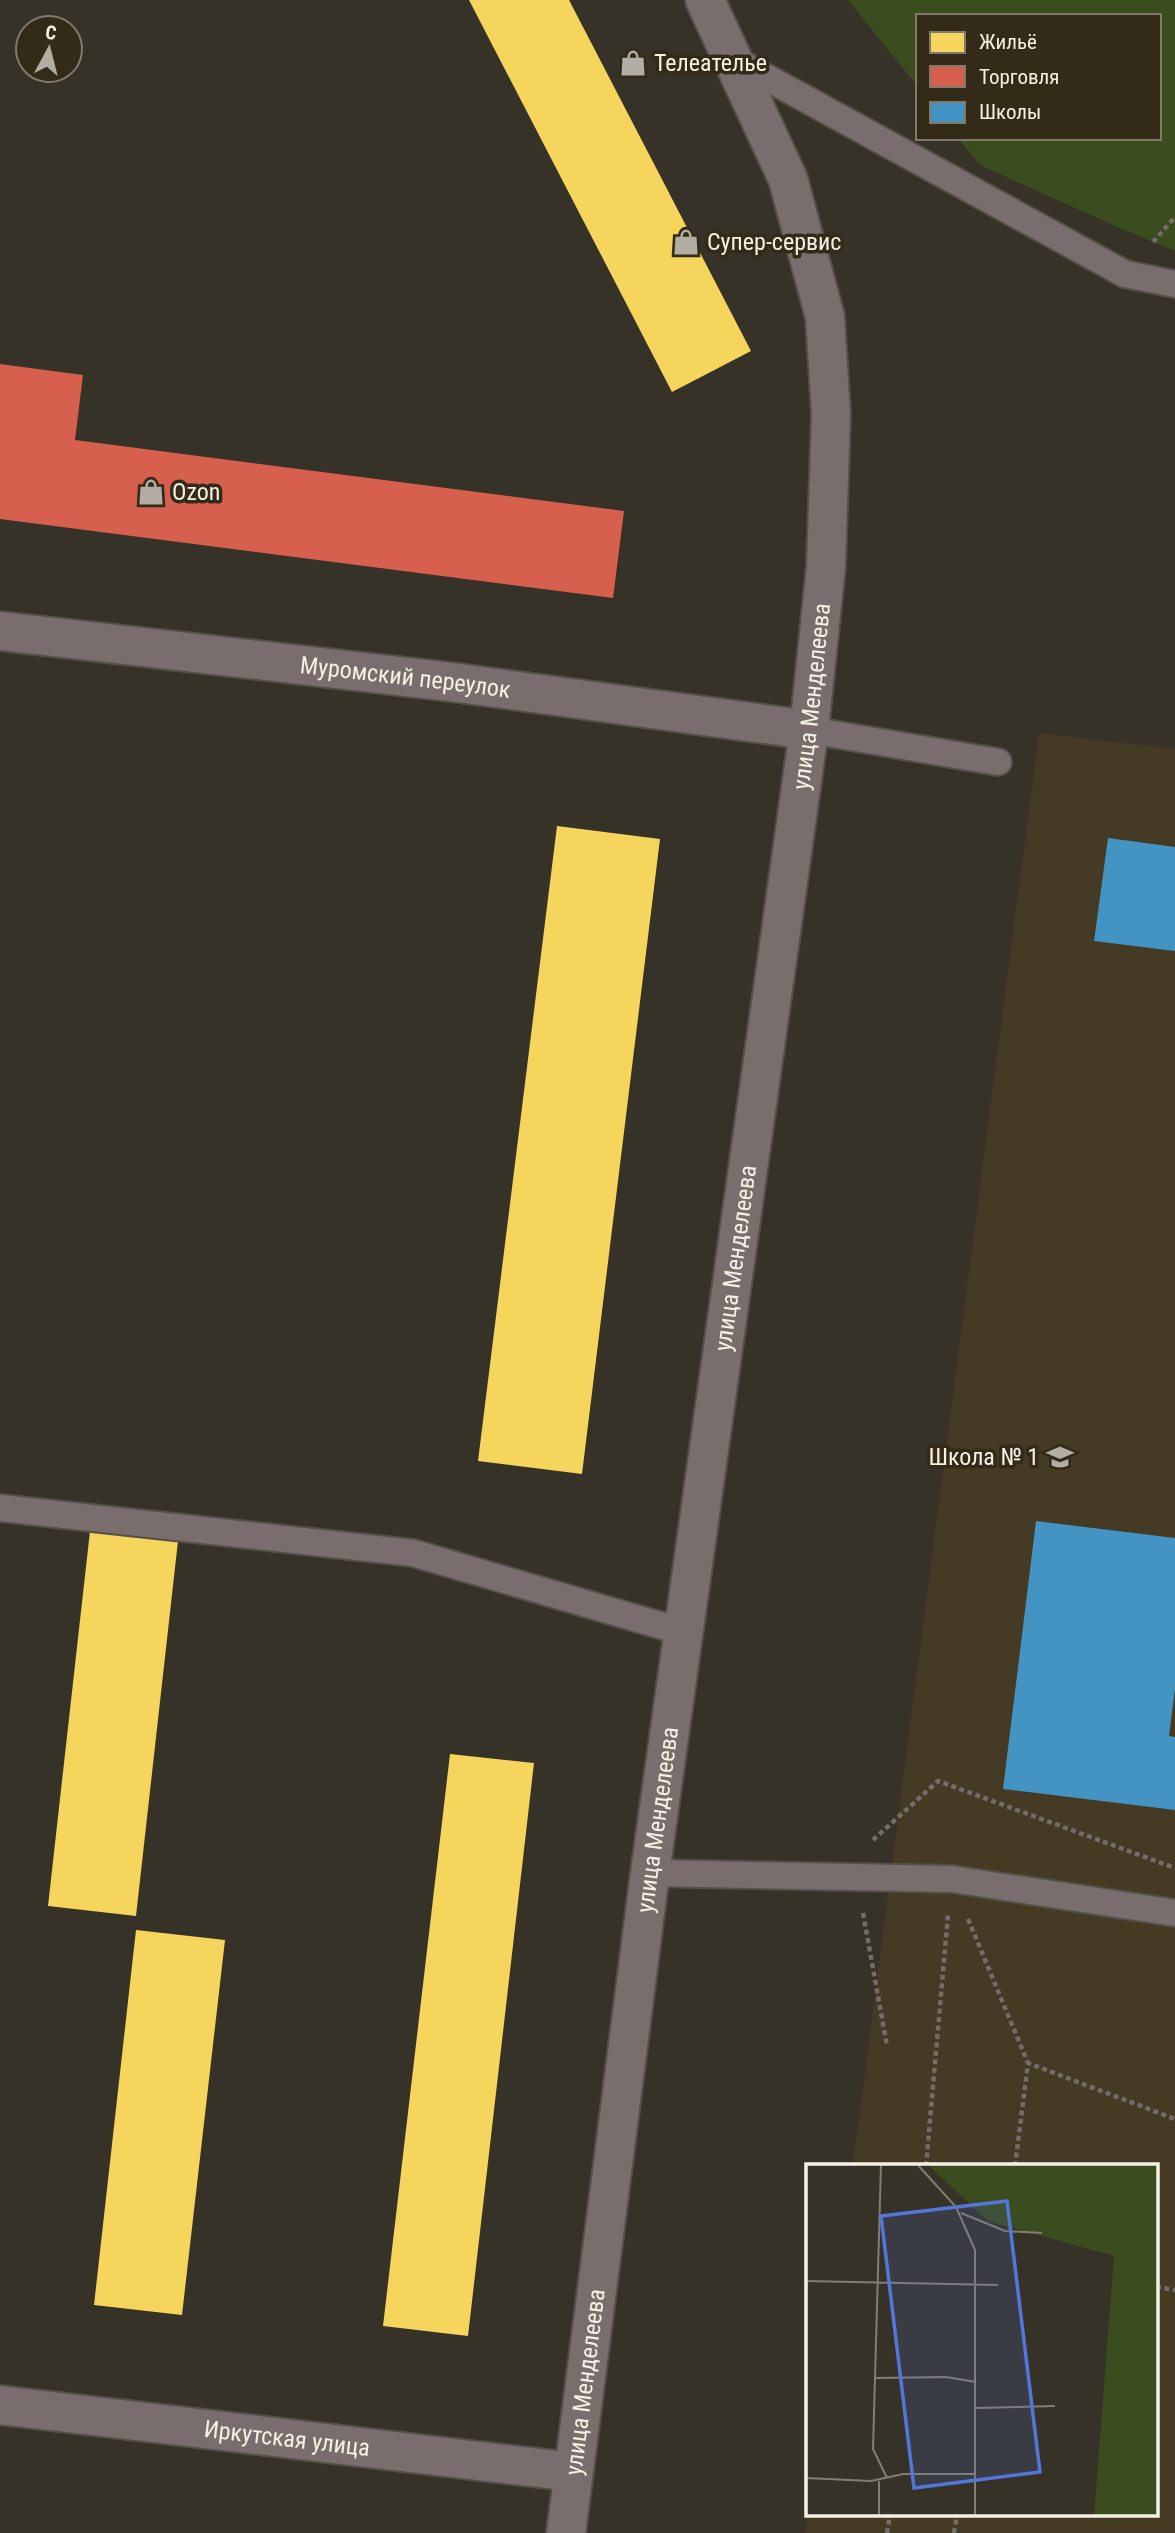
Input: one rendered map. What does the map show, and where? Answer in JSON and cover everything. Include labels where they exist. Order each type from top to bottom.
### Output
[{"type":"street","name":"улица Менделеева","points":[[566,2533],[650,1873],[810,730],[826,566],[831,414],[825,317],[788,179],[705,0]]},
{"type":"street","name":"Муромский переулок","points":[[0,631],[452,682],[810,730]]},
{"type":"street","name":"Иркутская улица","points":[[0,2405],[573,2472]]},
{"type":"lane","points":[[732,58],[1125,274],[1175,284]]},
{"type":"lane","points":[[810,730],[998,762]]},
{"type":"lane","points":[[0,1508],[413,1553],[683,1632]]},
{"type":"lane","points":[[650,1873],[952,1879],[1175,1913]]},
{"type":"path","points":[[952,1879],[1028,2063],[1015,2164]]},
{"type":"path","points":[[926,2164],[952,1879]]},
{"type":"path","points":[[1028,2063],[1175,2119]]},
{"type":"shaded area","name":"Школа № 1","points":[[1039,733],[1175,749],[1175,2533],[805,2533],[808,2516],[1158,2516],[1158,2164],[853,2164]]},
{"type":"green space","points":[[848,0],[1175,0],[1175,251],[980,165],[960,140],[1161,140],[1161,14],[916,14],[916,85]]},
{"type":"building: Жильё","points":[[469,0],[569,0],[751,351],[672,392]]},
{"type":"building: Жильё","points":[[557,826],[660,839],[582,1474],[478,1461]]},
{"type":"building: Жильё","points":[[90,1531],[178,1541],[136,1916],[48,1906]]},
{"type":"building: Жильё","points":[[450,1754],[534,1763],[468,2336],[383,2326]]},
{"type":"building: Жильё","points":[[136,1930],[225,1940],[182,2315],[94,2305]]},
{"type":"building: Торговля","points":[[0,364],[83,375],[75,440],[624,511],[613,598],[0,519]]},
{"type":"building: Школы","points":[[1108,838],[1175,847],[1175,951],[1094,941]]},
{"type":"building: Школы","points":[[1036,1521],[1175,1538],[1175,1689],[1169,1736],[1175,1737],[1175,1810],[1003,1789]]},
{"type":"place","name":"Телеателье","points":[[633,63]]},
{"type":"place","name":"Супер-сервис","points":[[686,242]]},
{"type":"place","name":"Ozon","points":[[151,492]]},
{"type":"place","name":"Школа № 1","points":[[1060,1457]]}]
